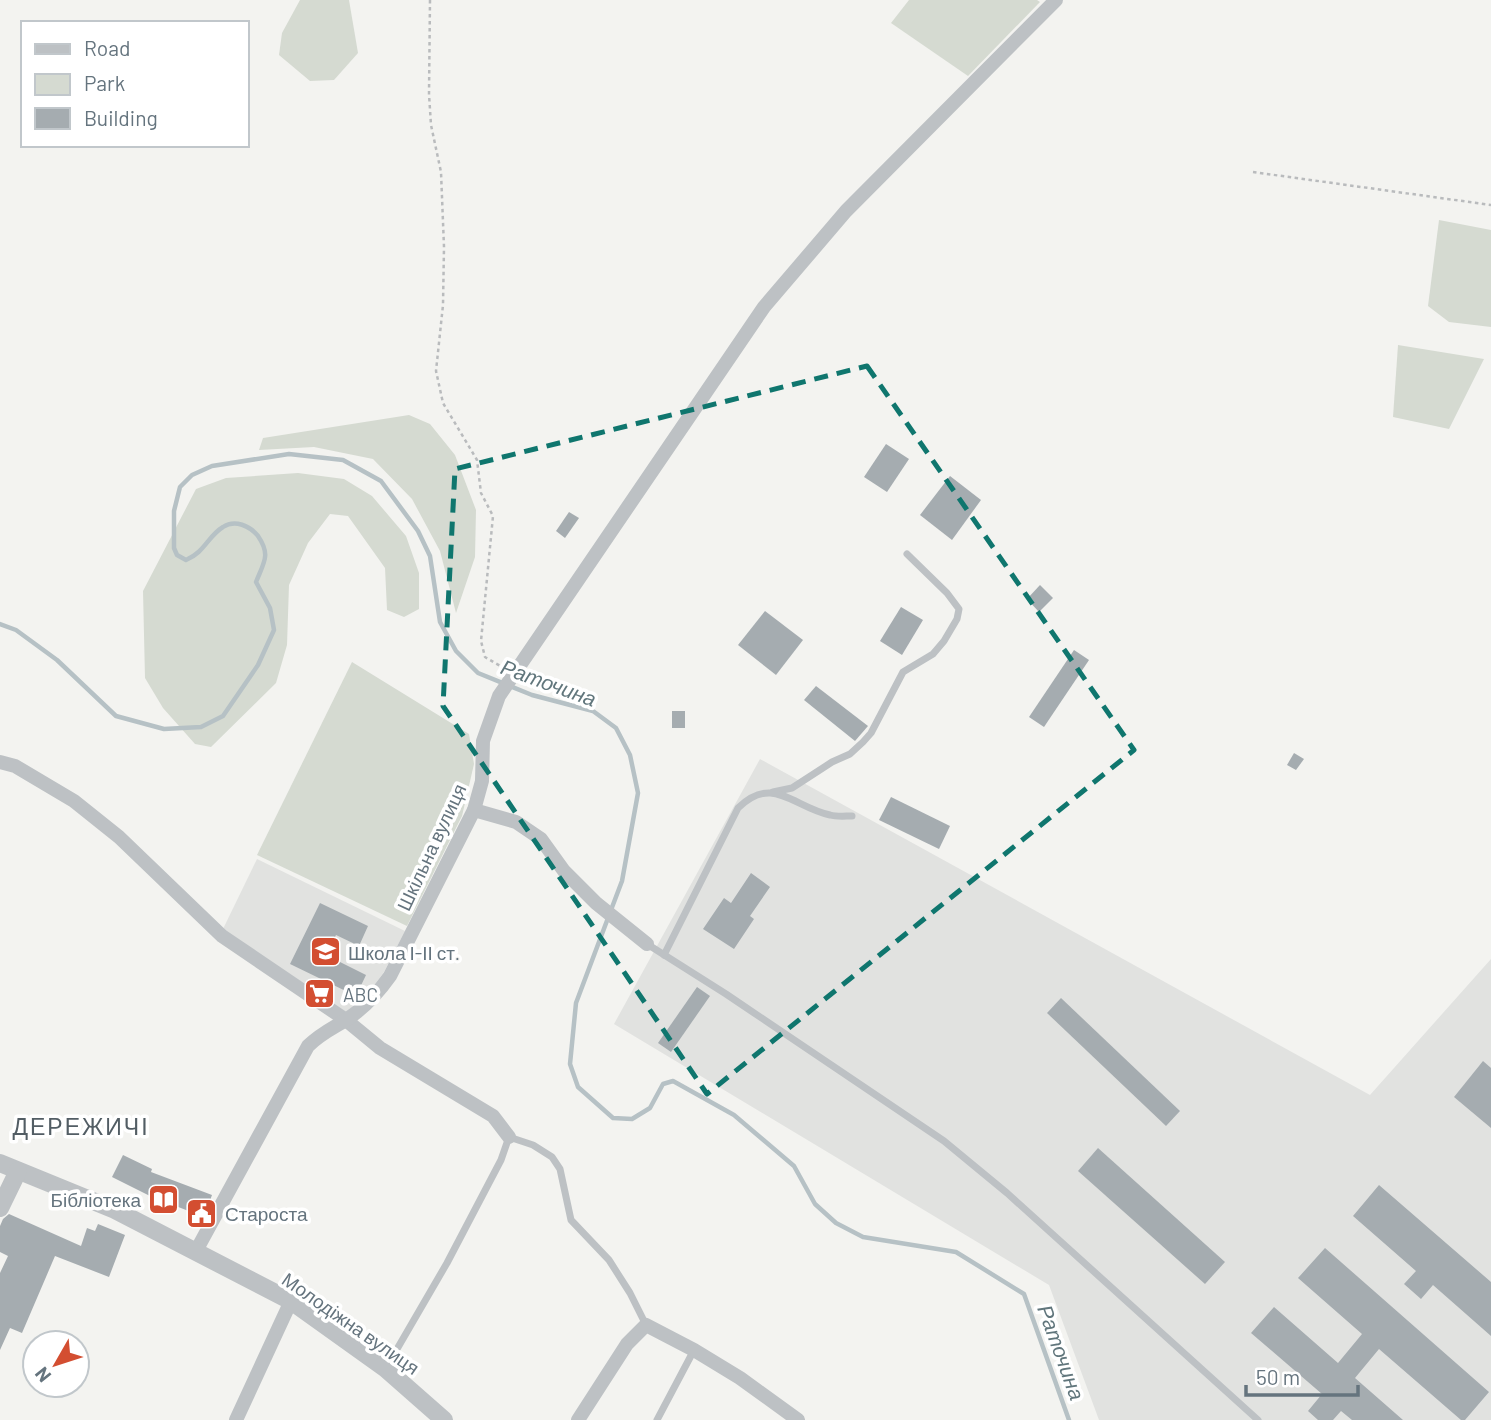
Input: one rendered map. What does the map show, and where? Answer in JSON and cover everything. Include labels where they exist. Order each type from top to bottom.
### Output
[{"type":"street","name":"Шкільна вулиця","points":[[196,1251],[308,1046],[322,1032],[346,1020],[374,998],[390,976],[474,810],[482,781],[483,741],[499,696],[718,372],[764,307],[846,211],[1056,0]]},
{"type":"street","points":[[0,762],[15,766],[74,801],[119,837],[222,936],[346,1020],[380,1048],[493,1116],[509,1136]]},
{"type":"street","points":[[474,810],[516,822],[541,839],[564,870],[596,903],[647,944]]},
{"type":"street","name":"Молодіжна вулиця","points":[[0,1163],[115,1210],[291,1301],[386,1369],[444,1420]]},
{"type":"street","points":[[0,1208],[18,1171]]},
{"type":"street","points":[[236,1420],[291,1301]]},
{"type":"street","points":[[578,1420],[628,1344],[646,1325],[740,1378],[797,1420]]},
{"type":"lane","points":[[664,955],[738,808],[758,794],[792,788],[832,762],[850,754],[871,733],[903,672],[933,654],[944,641],[959,610],[947,593],[907,554]]},
{"type":"lane","points":[[773,792],[831,816],[852,816]]},
{"type":"lane","points":[[647,944],[726,994],[944,1142],[1007,1193],[1258,1420]]},
{"type":"lane","points":[[386,1369],[447,1263],[501,1160],[509,1136],[533,1145],[552,1157],[560,1169],[571,1220],[609,1260],[646,1325]]},
{"type":"lane","points":[[657,1420],[694,1350]]},
{"type":"path","points":[[430,0],[429,104],[441,172],[444,247],[443,305],[436,371],[443,403],[477,460],[481,493],[494,516],[481,641],[485,657],[504,668],[516,670]]},
{"type":"path","points":[[1253,172],[1491,205]]},
{"type":"highlighted area","points":[[867,366],[1134,750],[707,1094],[443,706],[455,469]]},
{"type":"shaded area","points":[[760,759],[1370,1095],[1491,959],[1491,1420],[1099,1420],[1049,1285],[614,1024]]},
{"type":"shaded area","name":"Школа І-ІІ ст.","points":[[257,859],[405,931],[384,972],[368,994],[346,1012],[223,929]]},
{"type":"green space","points":[[300,0],[349,0],[358,53],[334,80],[310,81],[279,55],[282,33]]},
{"type":"green space","points":[[909,0],[1040,2],[968,76],[891,23]]},
{"type":"green space","points":[[1439,220],[1491,230],[1491,327],[1449,322],[1428,306]]},
{"type":"green space","points":[[1398,345],[1484,359],[1449,429],[1393,417]]},
{"type":"green space","points":[[409,415],[430,424],[455,455],[476,510],[475,557],[456,613],[440,551],[412,499],[373,459],[314,447],[259,450],[263,438]]},
{"type":"green space","points":[[298,473],[344,479],[372,496],[406,536],[419,573],[419,609],[404,617],[387,610],[385,568],[348,516],[330,514],[308,543],[289,585],[287,645],[276,683],[211,747],[195,744],[163,708],[145,678],[143,591],[196,489],[226,478]]},
{"type":"green space","points":[[352,662],[469,734],[474,764],[462,816],[407,926],[257,855]]},
{"type":"building","points":[[886,444],[909,459],[887,492],[864,477]]},
{"type":"building","points":[[950,476],[981,500],[952,540],[920,515]]},
{"type":"building","points":[[569,512],[579,518],[565,538],[556,531]]},
{"type":"building","points":[[1040,585],[1053,598],[1039,612],[1027,599]]},
{"type":"building","points":[[901,607],[923,620],[902,655],[880,641]]},
{"type":"building","points":[[765,611],[803,640],[776,675],[738,645]]},
{"type":"building","points":[[1074,650],[1089,660],[1044,727],[1029,717]]},
{"type":"building","points":[[816,686],[868,726],[855,741],[804,700]]},
{"type":"building","points":[[672,711],[685,711],[685,728],[672,728]]},
{"type":"building","points":[[1294,753],[1304,759],[1296,770],[1287,765]]},
{"type":"building","points":[[891,797],[950,826],[939,849],[879,820]]},
{"type":"building","points":[[751,873],[770,887],[750,916],[754,919],[734,949],[703,929],[724,898],[731,903]]},
{"type":"building","name":"Школа І-ІІ ст.","points":[[320,903],[368,926],[359,946],[336,935],[326,955],[366,975],[356,996],[290,964]]},
{"type":"building","points":[[697,987],[710,996],[671,1052],[658,1043]]},
{"type":"building","points":[[1061,998],[1180,1111],[1166,1126],[1047,1013]]},
{"type":"building","points":[[1483,1061],[1491,1068],[1491,1128],[1454,1097]]},
{"type":"building","points":[[1098,1148],[1225,1262],[1205,1284],[1078,1171]]},
{"type":"building","points":[[123,1155],[152,1169],[151,1172],[212,1195],[204,1217],[150,1196],[112,1177]]},
{"type":"building","points":[[1379,1185],[1491,1282],[1491,1336],[1433,1285],[1421,1299],[1404,1284],[1416,1271],[1353,1216]]},
{"type":"building","points":[[9,1214],[81,1246],[87,1228],[95,1231],[98,1224],[125,1235],[109,1277],[55,1256],[24,1329],[21,1329],[21,1333],[10,1328],[0,1350],[0,1273],[8,1256],[0,1252],[0,1226]]},
{"type":"building","points":[[1325,1248],[1489,1392],[1465,1420],[1461,1420],[1379,1349],[1355,1378],[1403,1420],[1352,1420],[1341,1411],[1333,1420],[1318,1420],[1308,1411],[1322,1394],[1251,1333],[1274,1307],[1338,1363],[1362,1334],[1298,1278]]},
{"type":"waterway","name":"Раточина","points":[[0,624],[16,630],[57,660],[116,716],[164,729],[201,727],[223,716],[258,665],[274,630],[270,608],[256,582],[264,564],[264,548],[251,529],[237,524],[228,525],[218,531],[192,557],[186,560],[177,555],[174,548],[174,511],[180,487],[192,475],[212,466],[289,454],[343,460],[381,481],[418,531],[430,556],[440,622],[456,651],[478,673],[532,695],[593,711],[616,728],[630,755],[638,793],[622,881],[611,910]]},
{"type":"waterway","name":"Раточина","points":[[608,918],[576,1003],[570,1064],[578,1087],[613,1118],[632,1119],[650,1108],[663,1084],[673,1081],[734,1115],[794,1166],[815,1204],[836,1223],[863,1237],[956,1252],[1024,1294],[1069,1420]]},
{"type":"place","name":"Школа І-ІІ ст.","points":[[325,952]]},
{"type":"place","name":"ABC","points":[[320,994]]},
{"type":"place","name":"Бібліотека","points":[[164,1199]]},
{"type":"place","name":"Староста","points":[[202,1213]]},
{"type":"district","name":"ДЕРЕЖИЧІ","points":[[81,1126]]}]
